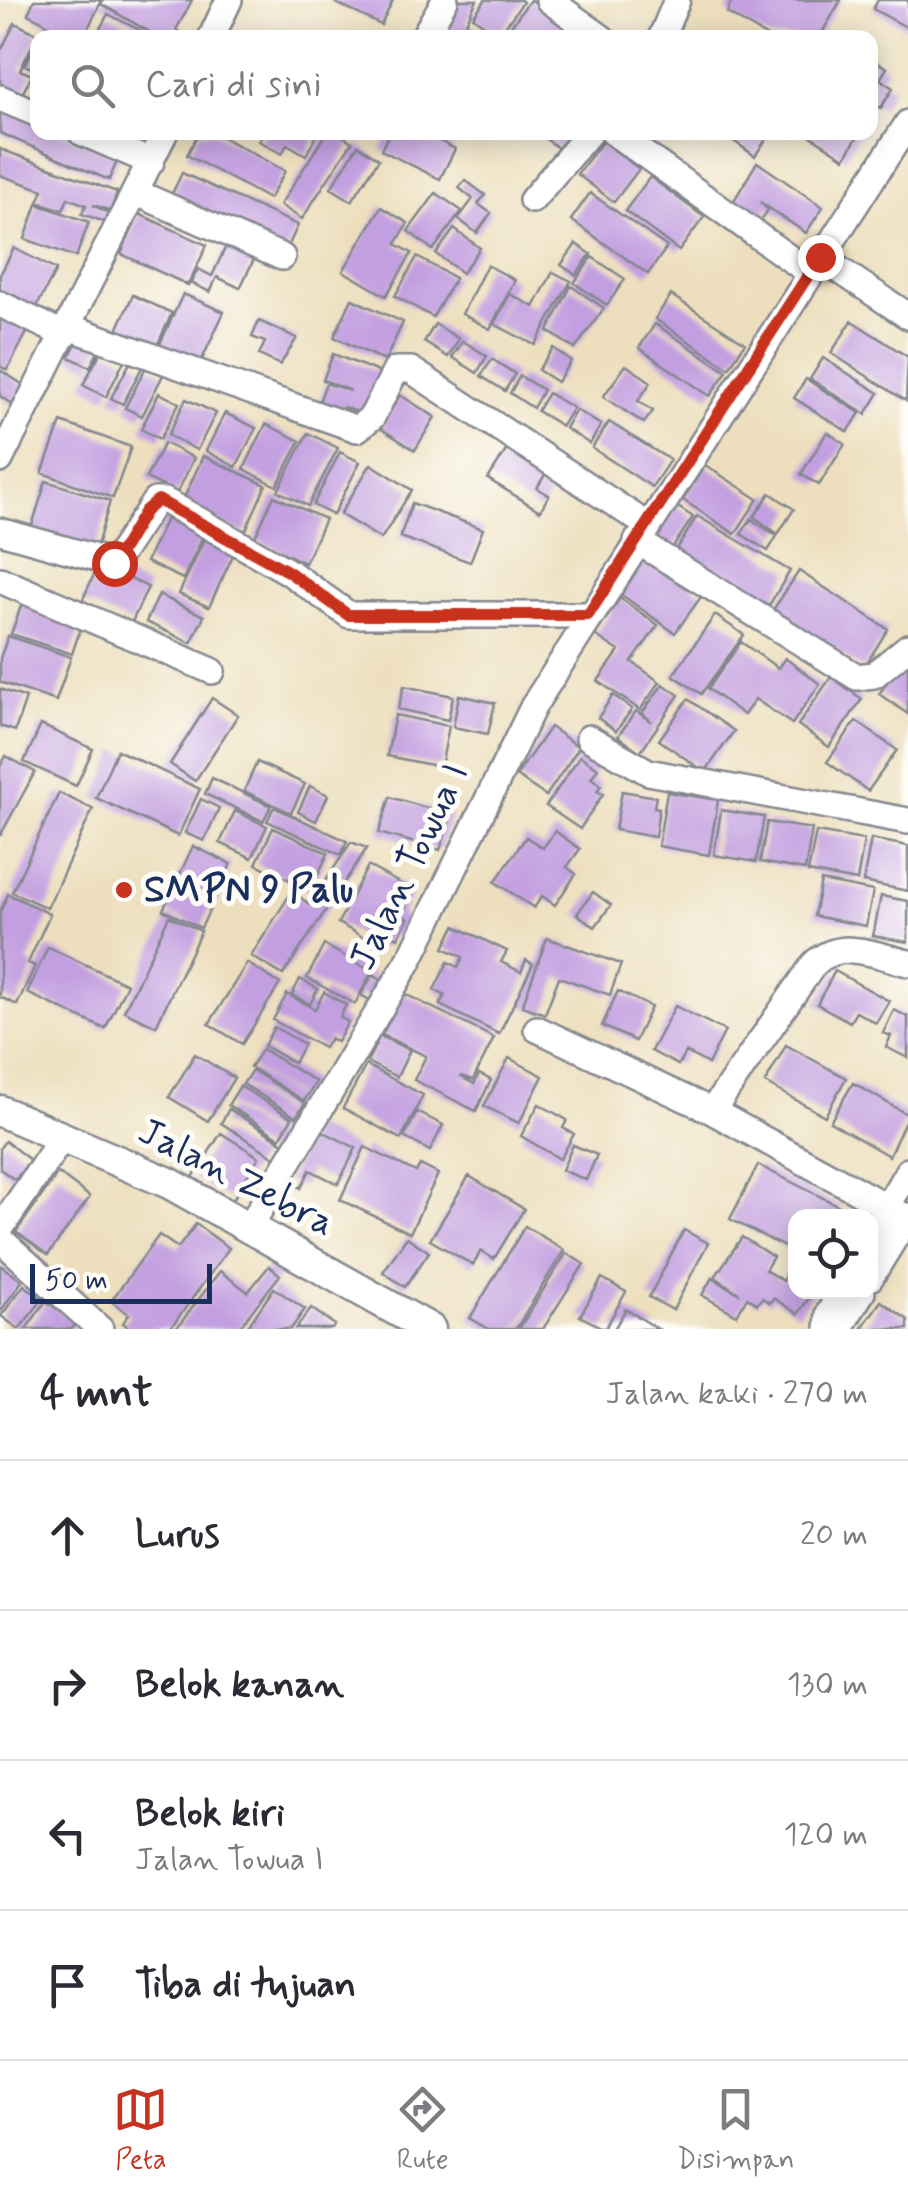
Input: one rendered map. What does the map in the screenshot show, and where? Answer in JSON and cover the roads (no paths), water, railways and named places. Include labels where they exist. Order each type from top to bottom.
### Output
[{"type":"street","points":[[215,30],[230,0]]},
{"type":"street","points":[[428,30],[445,0]]},
{"type":"street","points":[[549,0],[591,30]]},
{"type":"street","points":[[664,30],[677,0]]},
{"type":"street","points":[[0,98],[30,111]]},
{"type":"street","name":"Jalan Towua I","points":[[250,1226],[410,959],[458,866],[498,774],[588,615],[908,123]]},
{"type":"street","points":[[100,140],[151,162]]},
{"type":"street","points":[[0,460],[162,140]]},
{"type":"street","points":[[532,200],[583,140]]},
{"type":"street","points":[[625,140],[815,265],[908,316]]},
{"type":"street","points":[[137,192],[282,257]]},
{"type":"street","points":[[0,304],[66,331],[357,429],[372,417],[396,370],[411,370],[642,533],[857,676],[874,675],[908,647]]},
{"type":"street","points":[[0,531],[114,563],[145,511],[155,501],[165,501],[289,572],[348,615],[588,615]]},
{"type":"street","points":[[0,580],[212,671]]},
{"type":"street","points":[[589,738],[648,772],[908,821]]},
{"type":"street","points":[[712,1112],[814,964],[828,950],[851,948],[908,963]]},
{"type":"street","points":[[537,1029],[712,1112],[901,1214]]},
{"type":"street","name":"Jalan Zebra","points":[[0,1110],[168,1183],[430,1329]]},
{"type":"street","points":[[0,1229],[62,1138]]},
{"type":"street","points":[[878,1260],[901,1214],[908,1173]]},
{"type":"street","points":[[878,1230],[901,1214]]},
{"type":"street","points":[[0,1240],[100,1329]]},
{"type":"street","points":[[836,1299],[829,1313],[829,1329],[844,1321],[857,1299]]},
{"type":"place","name":"SMPN 9 Palu","points":[[124,890]]}]
